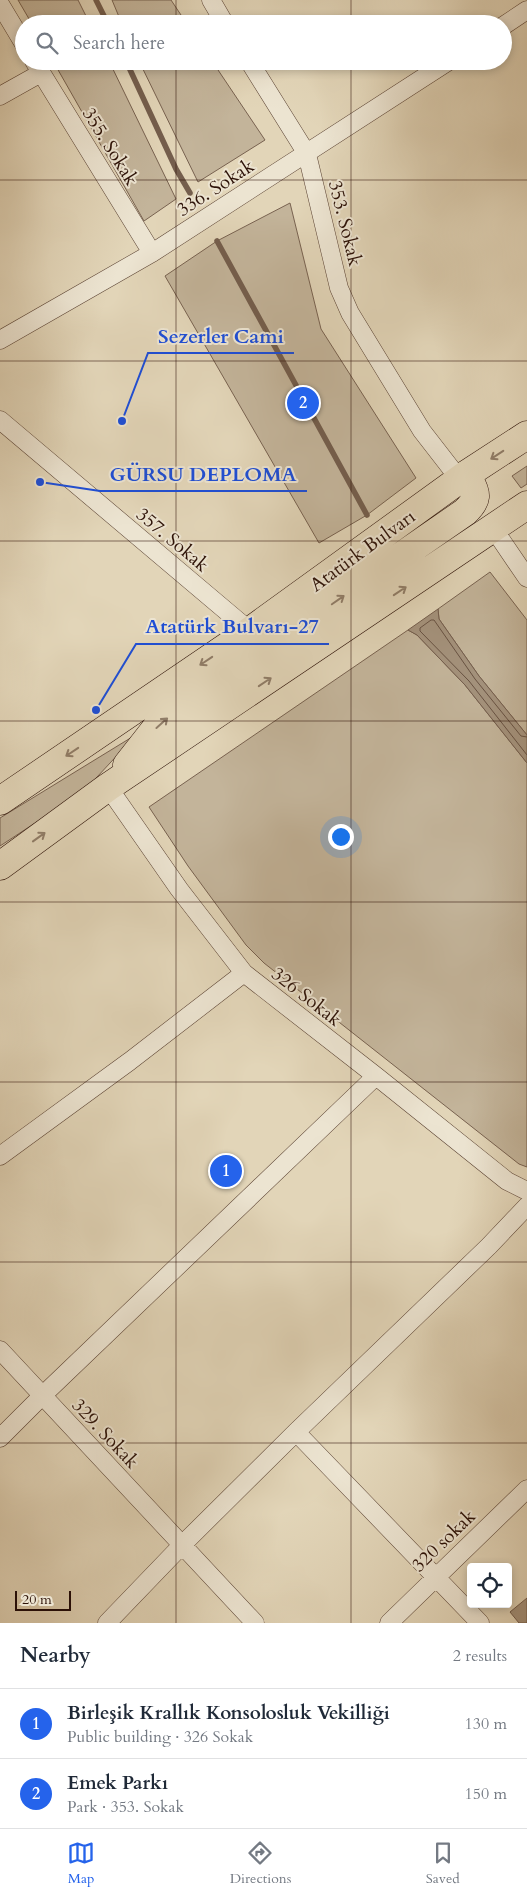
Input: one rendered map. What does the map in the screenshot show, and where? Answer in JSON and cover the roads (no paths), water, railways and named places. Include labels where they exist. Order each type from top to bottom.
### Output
[{"type":"main road","name":"Atatürk Bulvarı","points":[[0,801],[250,631],[464,477],[527,435]]},
{"type":"main road","points":[[108,787],[160,723],[464,512],[474,503],[475,494],[464,477]]},
{"type":"main road","points":[[464,477],[497,526]]},
{"type":"main road","points":[[474,503],[497,526]]},
{"type":"main road","points":[[0,866],[108,787],[527,505]]},
{"type":"street","points":[[211,0],[220,15]]},
{"type":"street","points":[[0,4],[15,29]]},
{"type":"street","points":[[512,20],[527,10]]},
{"type":"street","points":[[0,96],[33,70]]},
{"type":"street","name":"355. Sokak","points":[[39,70],[152,253]]},
{"type":"street","name":"353. Sokak","points":[[255,70],[307,154],[339,288],[350,313],[402,396],[464,477]]},
{"type":"street","name":"336. Sokak","points":[[0,340],[152,253],[435,70]]},
{"type":"street","name":"357. Sokak","points":[[0,420],[173,568],[250,631]]},
{"type":"street","points":[[497,526],[527,564]]},
{"type":"street","points":[[497,526],[527,578]]},
{"type":"street","name":"326 Sokak","points":[[108,787],[178,889],[244,973],[506,1181],[527,1191]]},
{"type":"street","points":[[0,1156],[244,973]]},
{"type":"street","points":[[0,1438],[376,1076]]},
{"type":"street","points":[[107,1623],[182,1544],[489,1246],[527,1206]]},
{"type":"street","name":"329. Sokak","points":[[0,1350],[255,1623]]},
{"type":"street","points":[[296,1432],[480,1623]]},
{"type":"street","name":"320 sokak","points":[[389,1623],[434,1577],[527,1489]]},
{"type":"water","points":[[438,609],[439,619],[479,676],[527,735],[527,763],[465,685],[417,635],[408,630]]},
{"type":"water","points":[[527,1598],[527,1623],[519,1623],[510,1612]]},
{"type":"waterway","points":[[96,0],[104,15]]},
{"type":"waterway","points":[[130,70],[176,169],[190,193]]},
{"type":"waterway","points":[[217,241],[367,515]]},
{"type":"place","name":"Emek Parkı","points":[[303,403]]},
{"type":"place","name":"Sezerler Cami","points":[[122,421]]},
{"type":"place","name":"GÜRSU DEPLOMA","points":[[40,482]]},
{"type":"place","name":"Atatürk Bulvarı-27","points":[[96,710]]},
{"type":"place","name":"Birleşik Krallık Konsolosluk Vekilliği","points":[[226,1171]]}]
